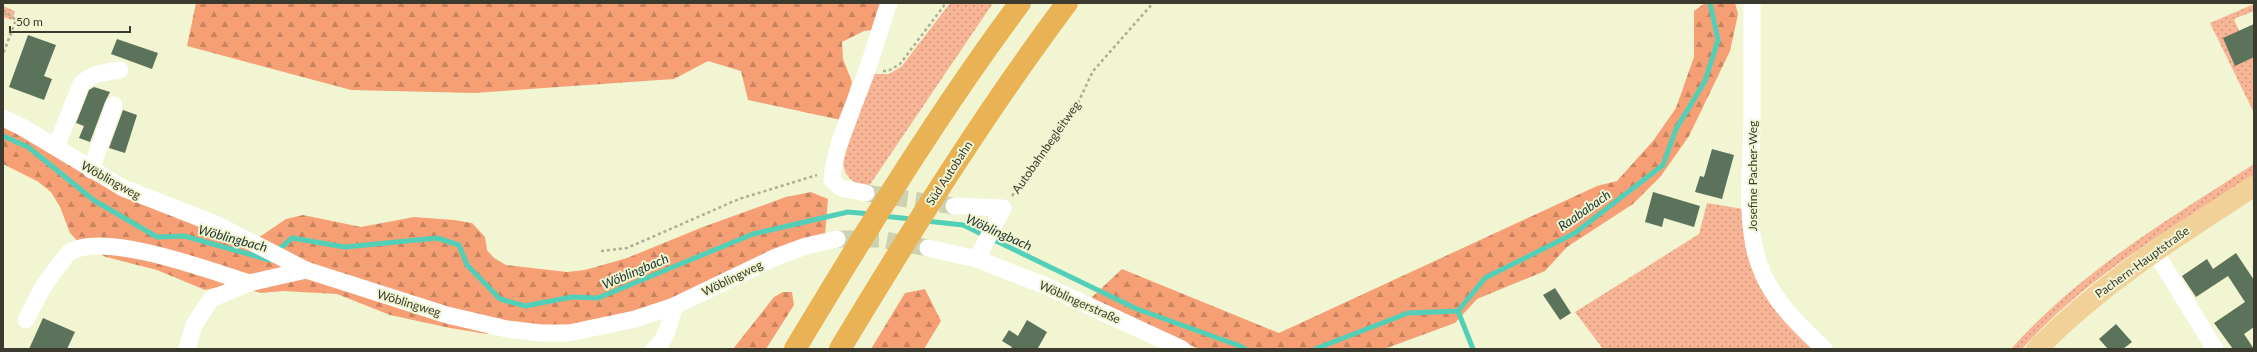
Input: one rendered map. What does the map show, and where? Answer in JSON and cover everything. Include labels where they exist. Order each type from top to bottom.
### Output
[{"type":"highway","points":[[796,349],[901,176],[988,47],[1020,3]]},
{"type":"highway","name":"Süd Autobahn","points":[[840,349],[946,176],[1022,62],[1067,3]]},
{"type":"main road","name":"Pachern-Hauptstraße","points":[[2037,349],[2082,306],[2154,250],[2254,186]]},
{"type":"street","points":[[866,193],[841,188],[832,180],[833,170],[844,130],[868,69],[889,3]]},
{"type":"street","name":"Josefine Pacher-Weg","points":[[1752,3],[1750,202],[1752,236],[1763,273],[1777,300],[1796,322],[1824,349]]},
{"type":"street","points":[[56,147],[81,84],[87,78],[95,75],[120,70]]},
{"type":"street","points":[[92,170],[114,105]]},
{"type":"street","name":"Wöblingweg","points":[[3,118],[24,128],[92,170],[140,196],[218,225],[306,270],[447,315],[507,329],[541,333],[569,333],[597,328],[674,306],[776,257],[806,246],[837,240]]},
{"type":"street","points":[[928,248],[978,256],[1003,208],[954,206]]},
{"type":"street","points":[[26,320],[45,281],[70,252],[94,245],[132,250],[192,265],[249,282]]},
{"type":"street","points":[[2154,250],[2215,349]]},
{"type":"street","name":"Wöblingerstraße","points":[[978,256],[1182,349]]},
{"type":"street","points":[[187,349],[194,325],[211,298],[249,282],[306,270]]},
{"type":"street","points":[[654,349],[658,347],[668,326],[674,306]]},
{"type":"path","points":[[868,69],[888,71],[900,64],[946,3]]},
{"type":"path","name":"Autobahnbegleitweg","points":[[1003,208],[1077,105],[1093,71],[1153,3]]},
{"type":"path","points":[[3,10],[16,20],[3,54]]},
{"type":"path","points":[[601,251],[628,248],[739,199],[833,170]]},
{"type":"shaded area","points":[[950,3],[993,3],[867,189],[849,178],[843,165],[843,159],[874,74],[889,74],[902,66]]},
{"type":"shaded area","points":[[2254,4],[2254,11],[2234,19],[2239,31],[2254,24],[2254,113],[2210,23]]},
{"type":"shaded area","points":[[3,6],[15,11],[12,20],[3,17]]},
{"type":"shaded area","points":[[2254,164],[2254,175],[2132,254],[2074,298],[2022,349],[2011,349],[2038,321],[2067,295],[2126,248]]},
{"type":"shaded area","points":[[1707,203],[1743,209],[1746,249],[1756,278],[1772,304],[1814,349],[1603,349],[1575,312],[1699,234]]},
{"type":"green space","points":[[196,3],[884,3],[872,30],[864,31],[842,42],[843,59],[852,82],[841,120],[748,100],[741,71],[708,61],[674,79],[474,93],[351,90],[187,46]]},
{"type":"green space","points":[[1705,3],[1735,3],[1738,14],[1730,51],[1689,136],[1661,176],[1633,204],[1567,247],[1545,271],[1477,299],[1455,323],[1384,349],[1199,349],[1090,299],[1122,269],[1279,333],[1597,186],[1617,181],[1653,141],[1676,108],[1694,57],[1694,11]]},
{"type":"green space","points":[[3,126],[120,195],[215,232],[245,247],[286,219],[303,215],[361,227],[414,217],[454,220],[472,223],[485,237],[487,250],[494,258],[506,265],[567,272],[585,270],[627,258],[703,227],[786,197],[811,192],[828,199],[825,235],[699,290],[633,313],[600,321],[559,327],[530,325],[492,318],[487,334],[450,328],[390,315],[337,294],[283,291],[261,293],[231,284],[205,290],[157,270],[106,257],[80,244],[70,233],[60,207],[51,192],[37,181],[3,164]]},
{"type":"green space","points":[[925,289],[941,321],[924,349],[871,349],[905,293]]},
{"type":"green space","points":[[783,292],[792,292],[794,305],[766,349],[733,349],[774,297]]},
{"type":"building","points":[[2254,24],[2254,57],[2235,66],[2223,38]]},
{"type":"building","points":[[28,35],[56,45],[44,76],[52,79],[44,100],[9,87]]},
{"type":"building","points":[[117,39],[158,53],[152,69],[111,54]]},
{"type":"building","points":[[94,87],[110,92],[90,142],[79,138],[84,126],[76,123],[89,90]]},
{"type":"building","points":[[123,110],[137,115],[125,153],[109,148]]},
{"type":"building","points":[[1712,149],[1734,155],[1722,199],[1695,192],[1700,176],[1704,177]]},
{"type":"building","points":[[1653,192],[1700,206],[1694,227],[1664,218],[1662,227],[1645,222]]},
{"type":"building","points":[[2236,253],[2254,280],[2254,327],[2244,334],[2254,349],[2233,349],[2214,323],[2245,302],[2228,276],[2196,297],[2182,276],[2207,259],[2213,269]]},
{"type":"building","points":[[1555,288],[1571,313],[1560,320],[1543,295]]},
{"type":"building","points":[[43,318],[75,332],[67,349],[29,349]]},
{"type":"building","points":[[1027,320],[1047,332],[1038,348],[1041,349],[1010,349],[1012,347],[1002,341],[1009,330],[1018,336]]},
{"type":"building","points":[[2116,324],[2132,342],[2123,349],[2108,349],[2099,339]]},
{"type":"waterway","name":"Raababach","points":[[1315,349],[1408,313],[1458,311],[1485,278],[1575,233],[1663,165],[1676,129],[1705,81],[1718,40],[1710,3]]},
{"type":"waterway","name":"Wöblingbach","points":[[3,136],[28,147],[95,201],[157,237],[184,236],[270,260]]},
{"type":"waterway","name":"Wöblingbach","points":[[276,252],[292,238],[345,247],[437,238],[459,245],[467,265],[500,299],[525,306],[572,297],[598,298],[753,234],[848,212],[870,214]]},
{"type":"waterway","name":"Wöblingbach","points":[[882,216],[912,219]]},
{"type":"waterway","name":"Wöblingbach","points":[[926,221],[963,225],[1137,309],[1245,349]]},
{"type":"waterway","points":[[1458,311],[1473,349]]},
{"type":"tunnel","points":[[866,193],[954,206]]},
{"type":"tunnel","points":[[837,239],[879,239],[928,248]]}]
